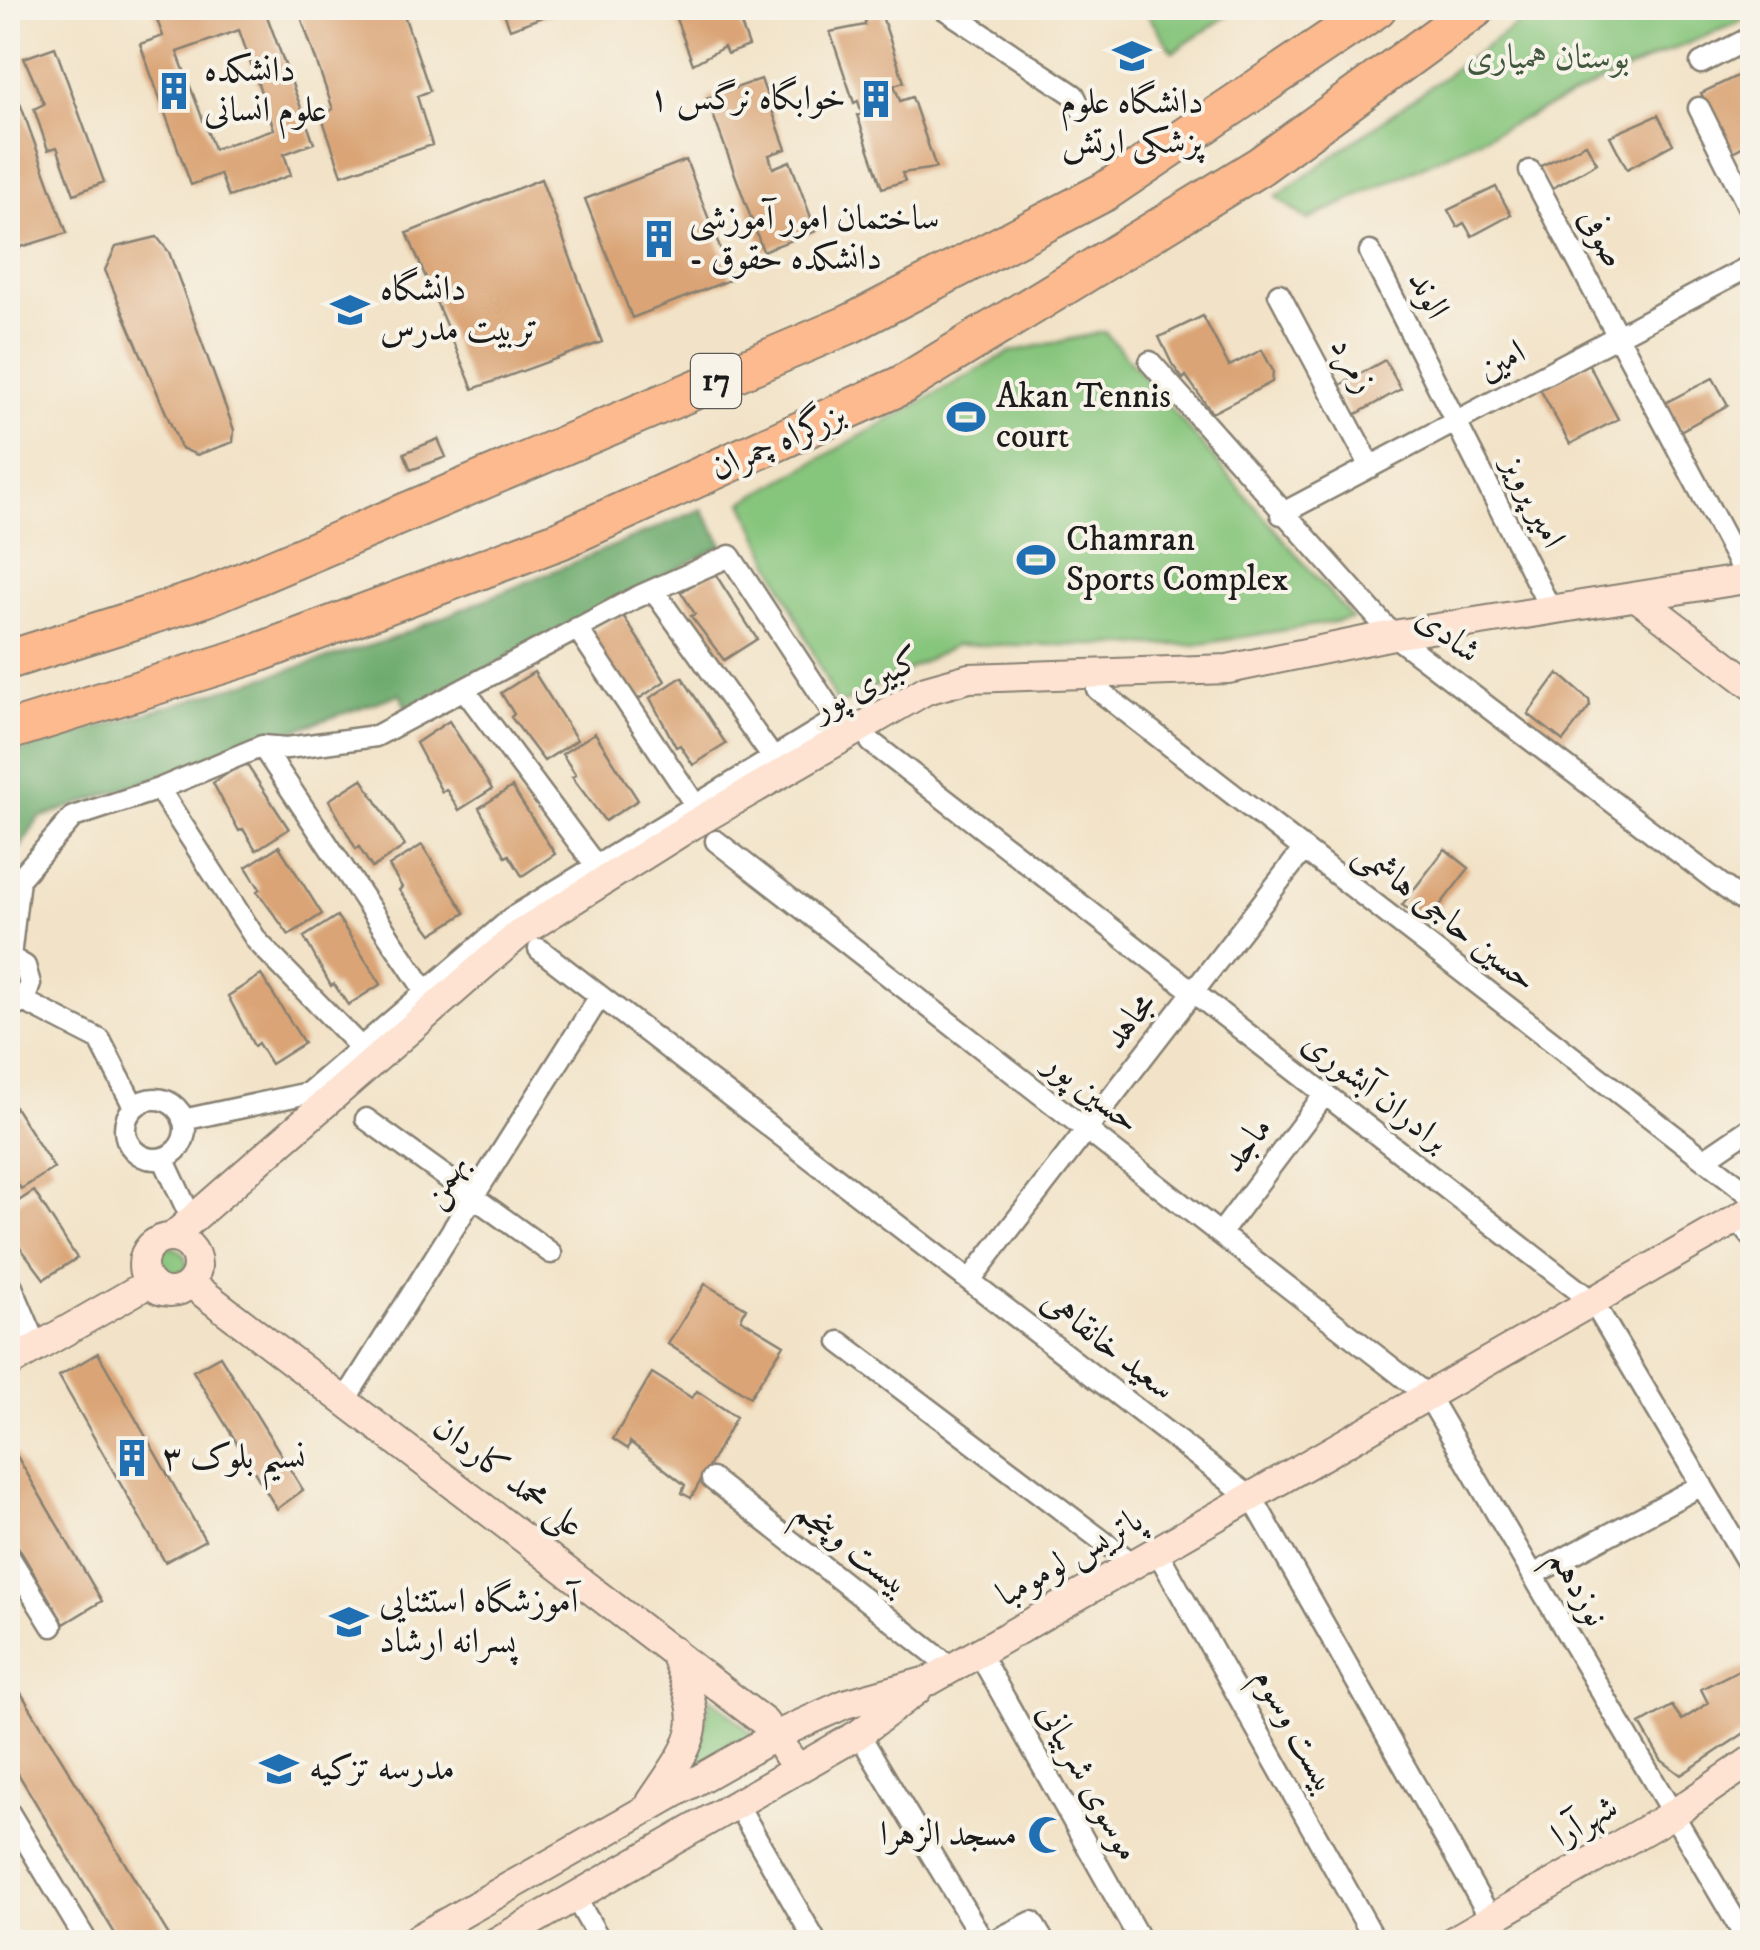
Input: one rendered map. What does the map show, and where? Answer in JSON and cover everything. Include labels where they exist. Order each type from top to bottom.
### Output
[{"type":"highway","name":"17","points":[[8,660],[204,598],[850,324],[1106,191],[1378,8]]},
{"type":"highway","name":"بزرگراه چمران","points":[[8,732],[252,656],[560,540],[902,386],[1260,166],[1476,8]]},
{"type":"street","points":[[943,8],[1074,95],[1080,109]]},
{"type":"street","points":[[1700,63],[1752,37]]},
{"type":"street","points":[[1699,108],[1752,214]]},
{"type":"street","name":"صوفی","points":[[1530,171],[1750,578]]},
{"type":"street","name":"الوند","points":[[1370,252],[1456,422]]},
{"type":"street","name":"امین","points":[[1281,514],[1752,265]]},
{"type":"street","name":"زمرد","points":[[1279,294],[1371,467]]},
{"type":"street","name":"شادی","points":[[1150,362],[1281,514],[1393,635],[1752,908]]},
{"type":"street","name":"امیر پرویز","points":[[1456,422],[1552,612]]},
{"type":"street","points":[[134,1107],[100,1040],[16,1006],[29,974],[9,956],[19,879],[74,817],[159,790],[262,746],[287,748],[376,736],[577,628],[730,556],[836,719],[513,917],[308,1093],[183,1120]]},
{"type":"street","name":"کبیری پور","points":[[182,1228],[520,934],[692,825],[902,702],[970,678],[1228,668],[1393,635],[1750,578]]},
{"type":"street","points":[[653,590],[774,758]]},
{"type":"street","points":[[1638,598],[1752,685]]},
{"type":"street","points":[[577,628],[694,803]]},
{"type":"street","name":"حسین حاجی هاشمی","points":[[1098,688],[1705,1159],[1748,1216]]},
{"type":"street","points":[[464,690],[596,866]]},
{"type":"street","name":"برادران آبشوری","points":[[871,742],[1593,1302],[1702,1484],[1745,1542],[1752,1570]]},
{"type":"street","points":[[262,746],[426,992]]},
{"type":"street","points":[[159,790],[257,941],[361,1048]]},
{"type":"street","name":"حسین پور","points":[[716,841],[1428,1396]]},
{"type":"street","name":"مجاهد","points":[[970,1280],[1304,848]]},
{"type":"street","name":"سعید خانقاهی","points":[[539,949],[1253,1499],[1471,1934]]},
{"type":"street","name":"بهمن","points":[[345,1400],[600,996]]},
{"type":"street","name":"ماجد","points":[[1220,1234],[1325,1094]]},
{"type":"street","points":[[162,1100],[183,1120],[178,1148],[163,1158],[144,1157],[129,1145],[124,1125],[134,1107],[162,1100]]},
{"type":"street","points":[[366,1119],[552,1252]]},
{"type":"street","points":[[1705,1159],[1752,1127]]},
{"type":"street","points":[[150,1283],[174,1292],[190,1283],[196,1259],[182,1228],[163,1158]]},
{"type":"street","name":"پاتریس لومومبا","points":[[412,1942],[777,1736],[844,1704],[941,1674],[1748,1216]]},
{"type":"street","points":[[150,1283],[144,1257],[154,1242],[182,1228]]},
{"type":"street","points":[[8,1278],[32,1332],[8,1345]]},
{"type":"street","points":[[8,1364],[150,1283]]},
{"type":"street","name":"علی محمد کاردان","points":[[190,1283],[673,1650],[777,1736],[798,1768]]},
{"type":"street","name":"بیست وسوم","points":[[840,1342],[1145,1558],[1376,1942]]},
{"type":"street","name":"نوزدهم","points":[[1428,1396],[1748,1942]]},
{"type":"street","name":"بیست وپنجم","points":[[712,1478],[941,1674]]},
{"type":"street","points":[[1532,1575],[1702,1484]]},
{"type":"street","points":[[8,1555],[52,1626]]},
{"type":"street","points":[[646,1809],[688,1747],[696,1724],[694,1701],[673,1650]]},
{"type":"street","name":"موسوی شربیانی","points":[[979,1652],[1141,1942]]},
{"type":"street","points":[[508,1936],[860,1734],[941,1674]]},
{"type":"street","points":[[860,1734],[984,1942]]},
{"type":"street","name":"شهرآرا","points":[[1471,1934],[1672,1814],[1752,1760]]},
{"type":"street","points":[[736,1804],[816,1942]]},
{"type":"street","points":[[8,1811],[87,1942]]},
{"type":"street","points":[[500,1892],[531,1890],[538,1901],[508,1936]]},
{"type":"street","points":[[574,1898],[601,1942]]},
{"type":"street","points":[[992,1942],[1032,1922],[1044,1942]]},
{"type":"green space","points":[[1143,8],[1239,8],[1173,52]]},
{"type":"green space","name":"بوستان همیاری","points":[[1540,8],[1752,8],[1752,17],[1655,57],[1308,220],[1276,197]]},
{"type":"green space","name":"Chamran Sports Complex","points":[[1105,332],[1352,619],[1195,645],[956,645],[838,706],[743,502],[1010,352]]},
{"type":"green space","points":[[702,509],[723,545],[407,710],[400,694],[39,818],[8,867],[8,755],[388,640]]},
{"type":"green space","points":[[169,1247],[182,1252],[187,1265],[182,1278],[169,1283],[156,1278],[151,1265],[156,1252]]},
{"type":"green space","points":[[710,1696],[757,1738],[696,1770]]},
{"type":"building","name":"دانشکده علوم انسانی","points":[[264,8],[314,143],[284,154],[291,175],[229,197],[220,174],[191,185],[140,44],[163,36],[153,9]],"holes":[[[239,30],[274,129],[214,149],[177,52]]]},
{"type":"building","points":[[312,8],[385,8],[388,15],[403,12],[430,91],[417,96],[432,145],[342,175],[321,115],[333,109],[301,17]]},
{"type":"building","points":[[502,8],[567,8],[510,29]]},
{"type":"building","points":[[672,8],[735,8],[749,46],[727,54],[724,47],[693,64]]},
{"type":"building","name":"خوابگاه نرگس ۱","points":[[881,13],[904,82],[894,85],[900,101],[912,97],[936,168],[902,173],[905,181],[882,188],[857,115],[862,114],[858,101],[854,103],[830,32],[865,25],[865,18]]},
{"type":"building","points":[[55,47],[104,182],[74,194],[57,147],[48,150],[34,109],[44,104],[24,58]]},
{"type":"building","points":[[1752,69],[1752,141],[1731,153],[1701,93]]},
{"type":"building","points":[[761,79],[786,149],[769,155],[773,168],[790,161],[816,231],[763,251],[707,98]]},
{"type":"building","points":[[20,103],[67,233],[18,248],[8,220],[8,108]]},
{"type":"building","points":[[1658,115],[1673,144],[1627,169],[1610,136]]},
{"type":"building","points":[[1586,144],[1597,163],[1551,189],[1539,167]]},
{"type":"building","name":"ساختمان امور آموزشی - دانشکده حقوق","points":[[686,160],[732,279],[632,318],[585,199]]},
{"type":"building","points":[[541,179],[602,342],[473,389],[407,233]]},
{"type":"building","points":[[1496,187],[1511,215],[1472,236],[1464,223],[1457,227],[1448,210]]},
{"type":"building","points":[[157,237],[169,252],[234,430],[233,442],[197,455],[181,448],[105,270],[116,247]]},
{"type":"building","points":[[1203,316],[1229,366],[1262,350],[1273,371],[1272,382],[1212,413],[1186,376],[1183,379],[1172,364],[1159,337]]},
{"type":"building","points":[[1385,360],[1401,389],[1351,417],[1335,388]]},
{"type":"building","points":[[1588,363],[1618,419],[1570,444],[1540,389]]},
{"type":"building","points":[[1713,378],[1728,405],[1680,431],[1665,403]]},
{"type":"building","points":[[438,439],[446,457],[411,470],[404,453]]},
{"type":"building","points":[[714,572],[757,639],[724,660],[691,616],[695,614],[681,592]]},
{"type":"building","points":[[622,614],[665,681],[633,703],[589,635]]},
{"type":"building","points":[[534,672],[577,740],[544,761],[511,717],[514,714],[501,693]]},
{"type":"building","points":[[1558,673],[1589,700],[1590,706],[1563,741],[1528,714]]},
{"type":"building","points":[[682,677],[726,744],[693,765],[680,745],[676,747],[650,698]]},
{"type":"building","points":[[449,721],[492,789],[459,810],[446,789],[442,792],[416,743]]},
{"type":"building","points":[[595,733],[638,800],[605,821],[572,777],[576,775],[562,754]]},
{"type":"building","points":[[245,762],[289,829],[256,850],[243,829],[239,831],[213,783]]},
{"type":"building","points":[[362,779],[405,846],[372,868],[359,847],[356,849],[329,800]]},
{"type":"building","points":[[512,787],[555,854],[522,876],[509,855],[506,857],[479,808]]},
{"type":"building","points":[[422,845],[465,913],[432,934],[399,890],[402,887],[389,866]]},
{"type":"building","points":[[279,846],[322,914],[289,935],[257,891],[260,889],[246,867]]},
{"type":"building","points":[[1445,849],[1469,868],[1427,922],[1402,905]]},
{"type":"building","points":[[337,916],[381,984],[348,1005],[334,984],[331,986],[304,937]]},
{"type":"building","points":[[261,975],[304,1043],[271,1064],[258,1043],[254,1046],[228,996]]},
{"type":"building","points":[[11,1101],[54,1168],[21,1189],[8,1168]]},
{"type":"building","points":[[34,1191],[77,1258],[44,1279],[11,1235],[15,1233],[8,1222],[8,1208]]},
{"type":"building","points":[[705,1284],[746,1308],[741,1319],[784,1345],[750,1397],[668,1344]]},
{"type":"building","name":"نسیم بلوک ۳","points":[[98,1353],[205,1540],[165,1562],[59,1376]]},
{"type":"building","points":[[220,1356],[303,1490],[277,1509],[193,1371]]},
{"type":"building","points":[[652,1373],[692,1398],[697,1391],[736,1417],[691,1498],[682,1493],[685,1485],[630,1442],[628,1449],[613,1439]]},
{"type":"building","points":[[8,1441],[102,1601],[64,1624],[8,1530]]},
{"type":"building","points":[[1747,1666],[1752,1675],[1752,1728],[1681,1775],[1661,1760],[1640,1724],[1672,1706],[1682,1720],[1708,1703],[1701,1689]]},
{"type":"building","points":[[21,1693],[173,1942],[120,1942],[8,1757],[8,1701]]},
{"type":"place","name":"دانشگاه علوم پزشکی ارتش","points":[[1132,56]]},
{"type":"place","name":"دانشکده علوم انسانی","points":[[174,91]]},
{"type":"place","name":"خوابگاه نرگس ۱","points":[[876,99]]},
{"type":"place","name":"ساختمان امور آموزشی - دانشکده حقوق","points":[[659,239]]},
{"type":"place","name":"دانشگاه تربیت مدرس","points":[[350,310]]},
{"type":"place","name":"Akan Tennis court","points":[[966,417]]},
{"type":"place","name":"Chamran Sports Complex","points":[[1036,560]]},
{"type":"place","name":"نسیم بلوک ۳","points":[[132,1458]]},
{"type":"place","name":"آموزشگاه استثنایی پسرانه ارشاد","points":[[349,1622]]},
{"type":"place","name":"مدرسه تزکیه","points":[[279,1769]]},
{"type":"place","name":"مسجد الزهرا","points":[[1047,1835]]}]
